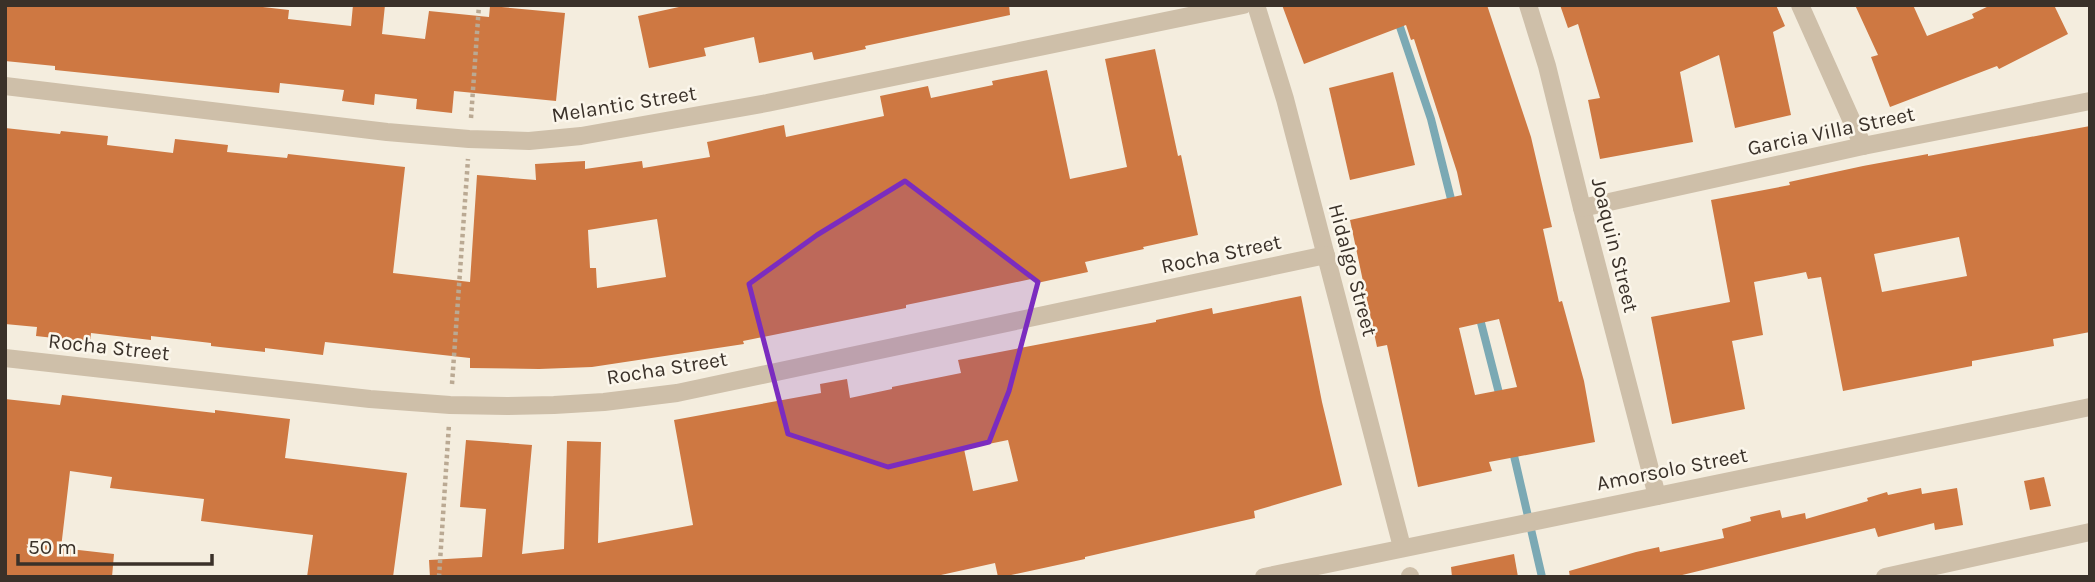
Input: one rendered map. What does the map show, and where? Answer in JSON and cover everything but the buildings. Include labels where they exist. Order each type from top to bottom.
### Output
[{"type":"street","name":"Melantic Street","points":[[5,86],[387,132],[529,141],[594,134],[767,103],[1242,5]]},
{"type":"street","name":"Hidalgo Street","points":[[1256,5],[1285,99],[1402,547]]},
{"type":"street","name":"Joaquin Street","points":[[1528,5],[1547,66],[1657,496]]},
{"type":"street","points":[[1800,5],[1863,146]]},
{"type":"street","name":"Garcia Villa Street","points":[[1582,208],[1863,146],[2090,101]]},
{"type":"street","name":"Rocha Street","points":[[5,358],[370,399],[450,405],[507,407],[604,402],[677,393],[1326,255]]},
{"type":"street","name":"Amorsolo Street","points":[[1264,577],[2090,407]]},
{"type":"street","points":[[1885,577],[2090,532]]},
{"type":"path","points":[[439,577],[479,5]]},
{"type":"highlighted area","points":[[905,181],[1038,282],[1009,391],[989,442],[888,467],[788,434],[749,284],[817,235]]},
{"type":"waterway","points":[[1397,18],[1431,119],[1453,207]]},
{"type":"waterway","points":[[1479,315],[1501,401]]},
{"type":"waterway","points":[[1512,447],[1542,577]]}]
